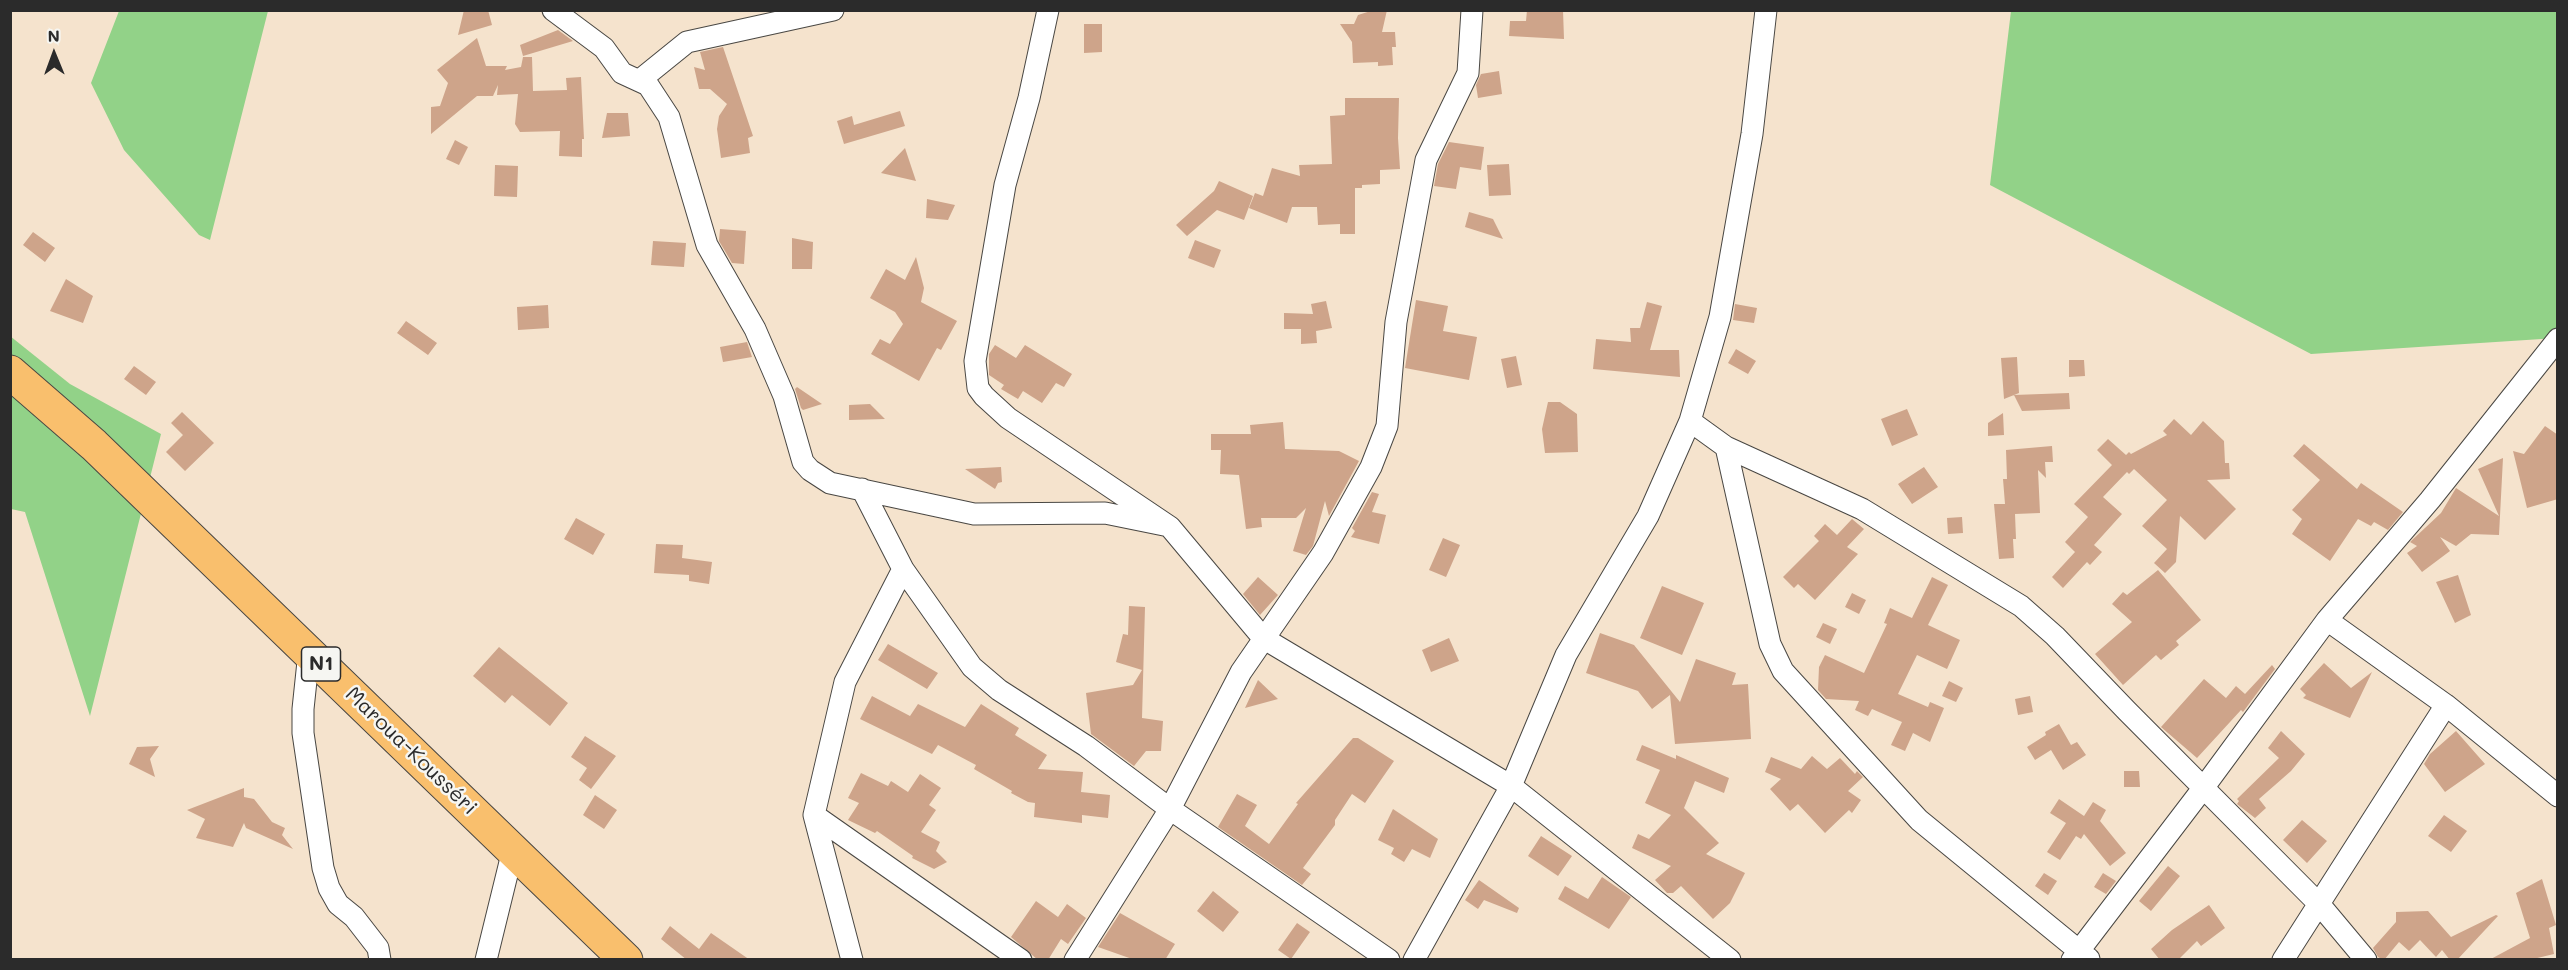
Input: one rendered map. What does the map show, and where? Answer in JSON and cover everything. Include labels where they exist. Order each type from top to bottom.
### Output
[{"type":"highway","name":"Maroua-Kousséri","points":[[10,372],[94,446],[626,960]]},
{"type":"street","points":[[553,10],[604,48],[622,73],[640,80],[655,92],[669,117],[707,245],[755,328],[784,396],[803,462],[810,470],[830,483],[974,514],[1105,513],[1170,527]]},
{"type":"street","points":[[640,80],[687,42],[833,10]]},
{"type":"street","points":[[1048,10],[1029,98],[1005,185],[975,361],[978,388],[1008,418],[1170,527],[1263,638],[1511,786],[1730,960]]},
{"type":"street","points":[[1075,960],[1170,809],[1241,672],[1323,553],[1371,468],[1387,426],[1396,322],[1426,160],[1468,73],[1472,10]]},
{"type":"street","points":[[1414,960],[1511,786],[1566,655],[1648,516],[1690,421],[1720,317],[1752,134],[1766,10]]},
{"type":"street","points":[[1726,447],[1770,644],[1783,671],[1919,820],[2080,956],[2326,621],[2430,500],[2558,339]]},
{"type":"street","points":[[1690,421],[1726,447],[1862,509],[2020,606],[2055,636],[2320,905],[2366,960]]},
{"type":"street","points":[[862,489],[903,569],[972,668],[999,690],[1086,746],[1170,809],[1389,960]]},
{"type":"street","points":[[852,960],[814,815],[844,682],[903,569]]},
{"type":"street","points":[[2326,621],[2446,705],[2558,796]]},
{"type":"street","points":[[309,652],[303,733],[322,868],[334,896],[378,948],[380,960]]},
{"type":"street","points":[[2283,960],[2446,705]]},
{"type":"street","points":[[814,815],[1022,960]]},
{"type":"street","points":[[486,960],[513,850]]},
{"type":"green space","points":[[119,11],[268,11],[210,240],[199,235],[124,150],[91,83]]},
{"type":"green space","points":[[2011,11],[2557,11],[2557,338],[2311,354],[1990,185]]},
{"type":"green space","points":[[10,336],[70,384],[161,434],[90,716],[25,512],[11,509]]},
{"type":"building","points":[[464,10],[488,10],[492,25],[458,35]]},
{"type":"building","points":[[1374,10],[1387,10],[1382,32],[1395,32],[1396,47],[1392,47],[1393,65],[1378,66],[1378,62],[1353,63],[1352,42],[1340,24],[1354,24],[1358,15]]},
{"type":"building","points":[[1527,10],[1563,10],[1564,39],[1509,36],[1510,21],[1526,21]]},
{"type":"building","points":[[1084,24],[1102,24],[1102,52],[1084,53]]},
{"type":"building","points":[[558,30],[573,41],[523,56],[520,45]]},
{"type":"building","points":[[477,38],[486,66],[507,66],[505,70],[521,67],[523,57],[532,57],[533,91],[567,90],[566,78],[581,77],[584,139],[582,139],[582,157],[559,156],[560,131],[520,132],[515,124],[518,94],[497,95],[498,85],[493,96],[477,96],[431,134],[431,107],[440,106],[448,83],[437,70]]},
{"type":"building","points":[[723,47],[753,136],[748,138],[750,153],[721,158],[717,129],[719,116],[727,104],[710,89],[699,89],[694,67],[705,70],[700,52]]},
{"type":"building","points":[[1499,71],[1502,94],[1478,98],[1476,85],[1481,74]]},
{"type":"building","points":[[1345,98],[1399,98],[1400,169],[1380,170],[1380,184],[1362,185],[1362,188],[1355,188],[1355,234],[1340,234],[1340,224],[1318,225],[1317,207],[1292,207],[1287,223],[1249,208],[1255,193],[1263,196],[1272,168],[1300,176],[1299,165],[1332,164],[1330,116],[1345,115]]},
{"type":"building","points":[[900,111],[905,126],[844,144],[837,121],[852,116],[854,125]]},
{"type":"building","points":[[607,113],[628,113],[630,136],[602,138]]},
{"type":"building","points":[[455,140],[468,147],[459,165],[446,159]]},
{"type":"building","points":[[1449,142],[1484,147],[1481,170],[1460,167],[1456,189],[1434,186],[1438,164]]},
{"type":"building","points":[[905,148],[916,181],[881,173]]},
{"type":"building","points":[[1509,164],[1511,195],[1489,196],[1487,165]]},
{"type":"building","points":[[495,165],[518,166],[517,197],[494,196]]},
{"type":"building","points":[[1219,181],[1253,196],[1244,220],[1217,210],[1187,236],[1176,225],[1214,191]]},
{"type":"building","points":[[927,199],[955,205],[948,220],[926,218]]},
{"type":"building","points":[[1469,212],[1493,219],[1503,239],[1465,227]]},
{"type":"building","points":[[720,229],[746,231],[744,264],[732,263],[719,241]]},
{"type":"building","points":[[33,232],[55,248],[45,262],[23,245]]},
{"type":"building","points":[[792,238],[813,242],[812,269],[792,269]]},
{"type":"building","points":[[1195,240],[1221,250],[1214,268],[1188,258]]},
{"type":"building","points":[[653,241],[686,243],[684,267],[651,265]]},
{"type":"building","points":[[916,257],[924,288],[921,302],[957,321],[941,350],[937,348],[919,381],[871,354],[880,339],[890,344],[903,324],[895,312],[870,298],[886,269],[905,280]]},
{"type":"building","points":[[66,279],[93,296],[83,323],[50,311]]},
{"type":"building","points":[[1416,300],[1448,306],[1443,331],[1477,337],[1469,380],[1405,368]]},
{"type":"building","points":[[1326,301],[1332,328],[1316,331],[1317,343],[1301,344],[1301,329],[1284,329],[1284,313],[1313,314],[1311,304]]},
{"type":"building","points":[[1647,302],[1662,306],[1650,350],[1679,350],[1680,377],[1593,369],[1596,339],[1631,342],[1630,328],[1640,328]]},
{"type":"building","points":[[1735,304],[1757,308],[1754,323],[1733,320]]},
{"type":"building","points":[[548,305],[549,328],[518,330],[517,307]]},
{"type":"building","points":[[406,321],[437,343],[428,355],[397,333]]},
{"type":"building","points":[[747,342],[752,357],[723,362],[720,347]]},
{"type":"building","points":[[995,345],[1016,358],[1025,345],[1072,374],[1064,387],[1056,383],[1042,403],[1023,391],[1018,399],[1001,389],[1004,385],[989,375],[989,354]]},
{"type":"building","points":[[1736,349],[1756,361],[1748,374],[1728,363]]},
{"type":"building","points":[[1516,356],[1522,385],[1507,388],[1501,359]]},
{"type":"building","points":[[2017,357],[2019,393],[2004,399],[2001,358]]},
{"type":"building","points":[[2069,360],[2084,360],[2085,376],[2069,377]]},
{"type":"building","points":[[134,366],[156,382],[146,395],[124,379]]},
{"type":"building","points":[[797,387],[822,404],[803,410],[795,389]]},
{"type":"building","points":[[2069,393],[2070,409],[2022,411],[2014,395]]},
{"type":"building","points":[[1548,402],[1560,402],[1577,414],[1578,452],[1545,453],[1542,429]]},
{"type":"building","points":[[870,404],[885,419],[849,420],[849,405]]},
{"type":"building","points":[[1907,409],[1918,435],[1892,446],[1881,419]]},
{"type":"building","points":[[182,412],[214,443],[185,471],[166,452],[183,435],[171,423]]},
{"type":"building","points":[[2003,413],[2004,435],[1988,436],[1988,423]]},
{"type":"building","points":[[2174,419],[2191,435],[2203,421],[2224,441],[2225,463],[2229,463],[2230,479],[2207,480],[2236,509],[2205,540],[2180,516],[2176,562],[2165,573],[2154,563],[2167,549],[2142,526],[2167,500],[2134,469],[2129,474],[2127,472],[2103,497],[2122,514],[2094,545],[2102,552],[2090,565],[2087,562],[2063,588],[2052,577],[2075,552],[2065,542],[2088,517],[2074,504],[2112,465],[2097,450],[2108,439],[2126,455],[2129,452],[2131,454],[2167,435],[2163,431]]},
{"type":"building","points":[[1283,422],[1285,449],[1339,451],[1359,461],[1329,516],[1325,501],[1313,546],[1306,555],[1293,551],[1306,508],[1296,518],[1261,518],[1262,527],[1246,529],[1239,475],[1220,474],[1221,450],[1211,450],[1211,434],[1251,434],[1250,425]]},
{"type":"building","points":[[2545,426],[2558,435],[2558,499],[2527,508],[2513,451],[2524,454]]},
{"type":"building","points":[[2304,444],[2357,489],[2361,483],[2403,512],[2388,530],[2374,522],[2371,526],[2358,519],[2330,561],[2292,534],[2302,519],[2292,510],[2320,480],[2293,456]]},
{"type":"building","points":[[2052,446],[2053,462],[2045,462],[2046,478],[2038,470],[2040,513],[2015,514],[2014,558],[1999,559],[1994,504],[2005,504],[2003,479],[2007,479],[2006,450]]},
{"type":"building","points":[[2503,458],[2499,535],[2471,534],[2456,546],[2440,537],[2450,551],[2422,572],[2407,553],[2417,546],[2410,542],[2441,513],[2456,488],[2499,516],[2478,469]]},
{"type":"building","points":[[1001,467],[1002,482],[998,483],[995,489],[965,469]]},
{"type":"building","points":[[1924,467],[1938,487],[1912,504],[1898,484]]},
{"type":"building","points":[[1372,492],[1379,494],[1372,512],[1386,515],[1379,544],[1351,537],[1355,531],[1352,528]]},
{"type":"building","points":[[1962,517],[1963,533],[1948,534],[1947,518]]},
{"type":"building","points":[[576,518],[605,534],[593,555],[564,539]]},
{"type":"building","points":[[1852,519],[1864,529],[1847,547],[1858,554],[1815,600],[1798,584],[1794,588],[1783,577],[1819,541],[1814,536],[1825,524],[1837,535]]},
{"type":"building","points":[[1443,538],[1460,545],[1446,577],[1429,570]]},
{"type":"building","points":[[656,544],[683,545],[682,558],[712,562],[709,584],[689,581],[689,575],[654,573]]},
{"type":"building","points":[[2158,570],[2201,620],[2176,641],[2179,645],[2161,660],[2156,655],[2123,685],[2095,654],[2132,622],[2112,604],[2123,592],[2127,595]]},
{"type":"building","points":[[2458,575],[2471,615],[2455,623],[2436,582]]},
{"type":"building","points":[[1258,577],[1278,595],[1260,615],[1243,594]]},
{"type":"building","points":[[1932,577],[1948,585],[1928,625],[1960,640],[1947,669],[1917,655],[1898,694],[1928,707],[1930,702],[1944,708],[1930,742],[1913,733],[1905,751],[1891,745],[1902,722],[1872,709],[1868,716],[1855,710],[1859,701],[1826,699],[1818,690],[1819,667],[1825,655],[1864,673],[1887,624],[1884,623],[1890,608],[1912,618]]},
{"type":"building","points":[[1662,586],[1704,603],[1682,655],[1640,638]]},
{"type":"building","points":[[1852,593],[1866,600],[1859,614],[1845,607]]},
{"type":"building","points":[[1129,606],[1145,607],[1142,718],[1163,721],[1161,751],[1146,751],[1134,766],[1091,734],[1086,693],[1133,685],[1142,670],[1116,662],[1123,634],[1128,635]]},
{"type":"building","points":[[1823,623],[1837,629],[1830,644],[1816,637]]},
{"type":"building","points":[[1600,633],[1634,645],[1680,702],[1696,659],[1736,673],[1732,685],[1748,684],[1751,739],[1675,744],[1670,695],[1652,709],[1638,691],[1586,673]]},
{"type":"building","points":[[1449,638],[1459,661],[1431,672],[1422,650]]},
{"type":"building","points":[[888,644],[938,673],[927,689],[878,660]]},
{"type":"building","points":[[499,647],[568,703],[550,726],[512,695],[505,703],[473,676]]},
{"type":"building","points":[[2324,663],[2351,688],[2372,672],[2350,718],[2303,698],[2306,695],[2300,689]]},
{"type":"building","points":[[2272,665],[2275,669],[2243,712],[2241,710],[2197,758],[2161,727],[2204,679],[2226,698],[2236,686],[2245,694]]},
{"type":"building","points":[[1258,680],[1278,699],[1245,708]]},
{"type":"building","points":[[1949,681],[1963,688],[1956,702],[1942,696]]},
{"type":"building","points":[[872,696],[910,716],[918,704],[965,727],[981,704],[1019,728],[1015,735],[1047,755],[1038,769],[1083,772],[1081,792],[1110,795],[1108,818],[1082,815],[1082,823],[1034,817],[1035,803],[1011,793],[1012,791],[974,769],[976,765],[938,745],[932,754],[860,719]]},
{"type":"building","points":[[2030,696],[2033,712],[2018,715],[2015,699]]},
{"type":"building","points":[[2059,724],[2071,745],[2077,742],[2086,755],[2063,770],[2051,750],[2035,760],[2027,747]]},
{"type":"building","points":[[2281,731],[2305,754],[2291,771],[2259,799],[2266,808],[2255,818],[2237,804],[2239,801],[2237,799],[2279,758],[2268,748]]},
{"type":"building","points":[[2456,731],[2485,764],[2445,792],[2424,764],[2430,754]]},
{"type":"building","points":[[585,736],[616,756],[591,789],[579,780],[587,768],[571,757]]},
{"type":"building","points":[[1353,738],[1358,738],[1394,761],[1365,803],[1352,794],[1335,820],[1335,825],[1303,868],[1311,874],[1302,885],[1218,827],[1237,794],[1257,805],[1245,826],[1269,844],[1298,804],[1296,803]]},
{"type":"building","points":[[1642,745],[1676,759],[1676,755],[1729,778],[1724,793],[1695,781],[1684,808],[1719,843],[1706,854],[1745,873],[1730,903],[1713,919],[1681,886],[1673,893],[1667,893],[1655,880],[1671,866],[1632,848],[1638,834],[1649,839],[1671,815],[1645,803],[1660,770],[1636,760]]},
{"type":"building","points":[[159,746],[150,759],[155,777],[129,764],[137,747]]},
{"type":"building","points":[[1812,756],[1827,769],[1840,758],[1855,774],[1857,771],[1863,777],[1848,791],[1861,800],[1852,813],[1849,810],[1825,833],[1798,804],[1790,811],[1770,789],[1781,779],[1765,772],[1771,757],[1801,769]]},
{"type":"building","points":[[2124,771],[2139,771],[2140,787],[2124,787]]},
{"type":"building","points":[[861,773],[888,786],[891,781],[908,792],[920,774],[941,788],[929,805],[936,810],[921,832],[940,842],[936,851],[947,862],[934,869],[912,858],[913,856],[877,831],[875,833],[848,820],[859,803],[848,798]]},
{"type":"building","points":[[244,788],[244,797],[254,799],[272,822],[285,828],[282,835],[293,849],[246,828],[244,823],[233,847],[196,838],[205,819],[187,810]]},
{"type":"building","points":[[595,795],[617,810],[604,829],[583,815]]},
{"type":"building","points":[[2059,799],[2084,816],[2093,802],[2106,810],[2100,821],[2126,853],[2110,866],[2084,834],[2081,839],[2076,836],[2060,860],[2047,852],[2066,823],[2050,813]]},
{"type":"building","points":[[1393,809],[1438,839],[1430,858],[1412,849],[1404,862],[1391,854],[1394,848],[1378,840]]},
{"type":"building","points":[[2444,815],[2467,831],[2451,852],[2428,836]]},
{"type":"building","points":[[2302,820],[2327,841],[2307,863],[2283,840]]},
{"type":"building","points":[[1541,836],[1572,856],[1558,876],[1528,856]]},
{"type":"building","points":[[2168,866],[2180,876],[2151,911],[2139,901]]},
{"type":"building","points":[[2044,873],[2057,881],[2048,895],[2035,886]]},
{"type":"building","points":[[2103,873],[2116,881],[2106,894],[2094,887]]},
{"type":"building","points":[[1602,877],[1631,897],[1609,929],[1558,899],[1565,886],[1588,899]]},
{"type":"building","points":[[2542,879],[2556,925],[2549,928],[2554,954],[2529,960],[2489,960],[2530,938],[2516,893]]},
{"type":"building","points":[[1479,880],[1519,908],[1517,913],[1484,900],[1478,909],[1465,900]]},
{"type":"building","points":[[1213,891],[1239,912],[1223,932],[1197,911]]},
{"type":"building","points":[[1036,901],[1058,917],[1067,904],[1086,918],[1068,944],[1061,939],[1048,960],[1038,960],[1011,937]]},
{"type":"building","points":[[2209,905],[2225,928],[2201,946],[2197,941],[2178,960],[2160,960],[2151,949],[2172,930]]},
{"type":"building","points":[[2428,911],[2451,937],[2498,916],[2457,960],[2450,960],[2442,950],[2436,957],[2420,940],[2409,951],[2399,942],[2384,960],[2378,957],[2373,948],[2396,922],[2396,912]]},
{"type":"building","points":[[1120,913],[1175,944],[1165,960],[1135,960],[1098,947]]},
{"type":"building","points":[[1297,923],[1310,932],[1291,959],[1278,950]]},
{"type":"building","points":[[670,926],[699,949],[711,933],[750,960],[687,960],[661,939]]}]
